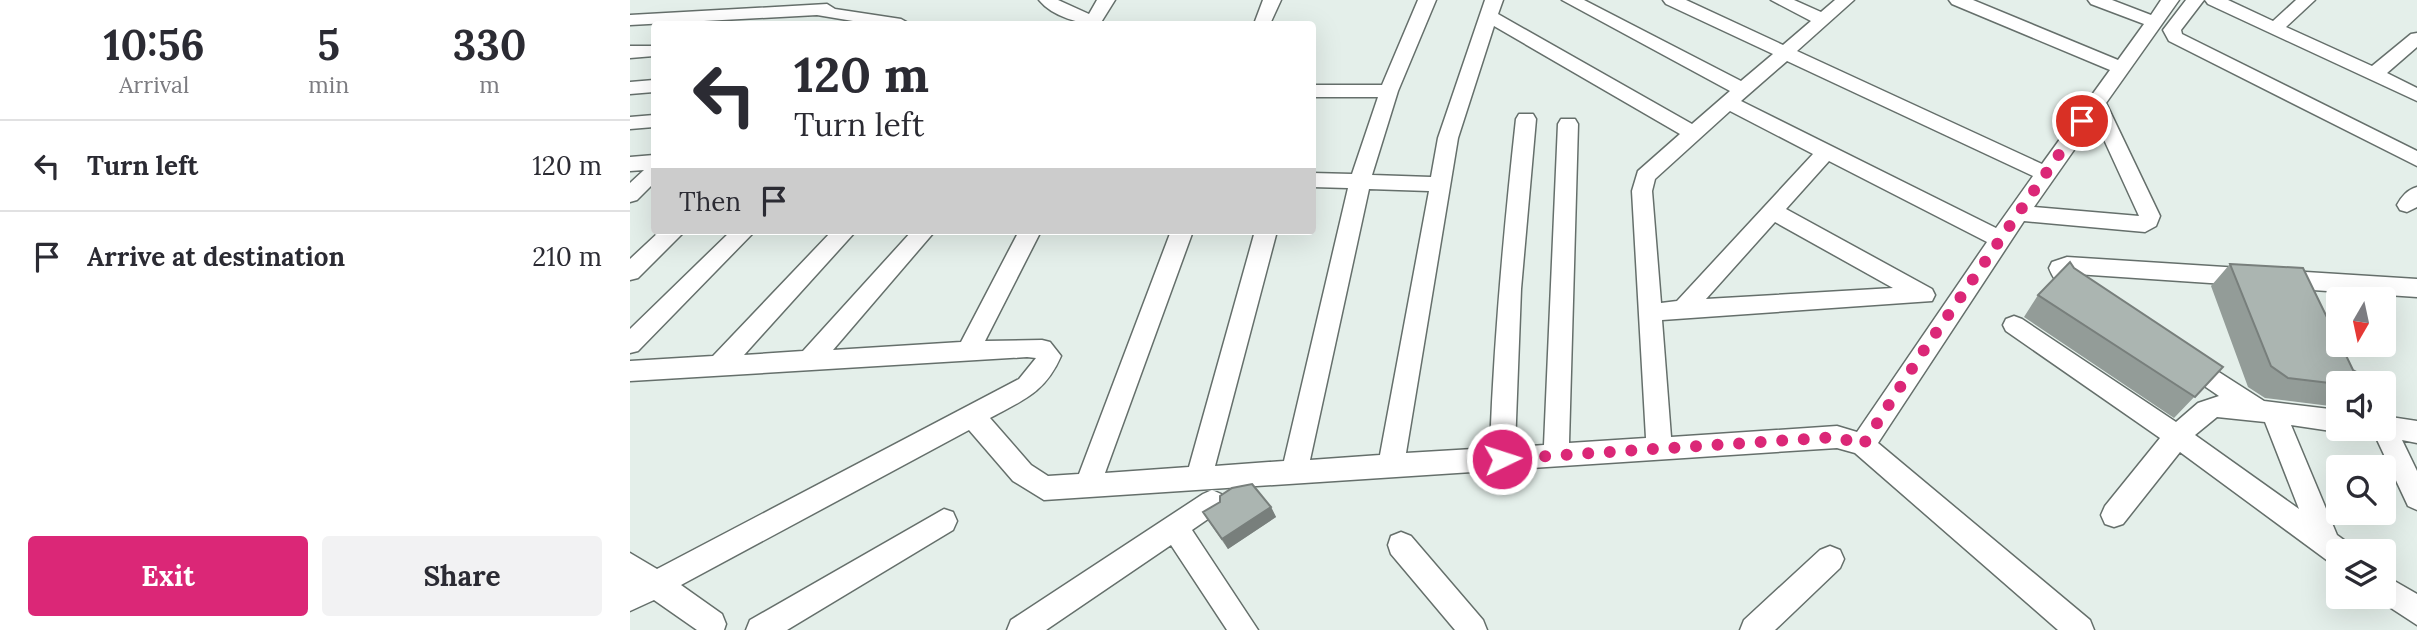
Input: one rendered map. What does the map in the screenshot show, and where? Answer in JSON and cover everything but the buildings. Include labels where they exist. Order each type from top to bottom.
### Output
[{"type":"street","points":[[1048,0],[1054,6],[1082,16],[1088,21]]},
{"type":"street","points":[[1093,21],[1106,0]]},
{"type":"street","points":[[1263,21],[1272,0]]},
{"type":"street","points":[[1294,473],[1360,182],[1389,91],[1427,0]]},
{"type":"street","points":[[1571,0],[1826,152],[2000,239]]},
{"type":"street","points":[[1672,0],[2046,174]]},
{"type":"street","points":[[1780,0],[1823,20]]},
{"type":"street","points":[[1660,447],[1642,191],[1645,176],[1845,0]]},
{"type":"street","points":[[1958,0],[2121,68]]},
{"type":"street","points":[[2097,0],[2154,22]]},
{"type":"street","points":[[1863,445],[1951,310],[2170,0]]},
{"type":"street","points":[[2195,0],[2172,30],[2175,37],[2417,159]]},
{"type":"street","points":[[2214,0],[2417,94]]},
{"type":"street","points":[[2276,27],[2306,0]]},
{"type":"street","points":[[813,21],[829,7]]},
{"type":"street","points":[[630,20],[829,7],[888,21]]},
{"type":"street","points":[[1391,467],[1448,138],[1491,8],[1694,134]]},
{"type":"street","points":[[2374,74],[2417,38]]},
{"type":"street","points":[[630,52],[651,51]]},
{"type":"street","points":[[630,88],[651,86]]},
{"type":"street","points":[[1316,91],[1389,91]]},
{"type":"street","points":[[2018,213],[2145,224],[2149,221],[2150,216],[2096,102]]},
{"type":"street","points":[[1502,459],[1509,284],[1526,119]]},
{"type":"street","points":[[630,123],[651,121]]},
{"type":"street","points":[[1556,455],[1568,124]]},
{"type":"street","points":[[1682,309],[1826,152]]},
{"type":"street","points":[[630,164],[651,162]]},
{"type":"street","points":[[630,195],[651,175]]},
{"type":"street","points":[[1316,180],[1440,184]]},
{"type":"street","points":[[1773,211],[1951,310]]},
{"type":"street","points":[[630,272],[670,235]]},
{"type":"street","points":[[630,344],[740,235]]},
{"type":"street","points":[[719,366],[841,235]]},
{"type":"street","points":[[821,360],[921,235]]},
{"type":"street","points":[[821,360],[938,235]]},
{"type":"street","points":[[968,351],[1028,235]]},
{"type":"street","points":[[1087,487],[1181,235]]},
{"type":"street","points":[[1028,628],[1175,528],[1205,491],[1265,235]]},
{"type":"street","points":[[2101,304],[2068,282],[2060,268],[2067,265],[2417,288]]},
{"type":"street","points":[[2291,279],[2302,303]]},
{"type":"street","points":[[1649,313],[1924,295]]},
{"type":"street","points":[[2014,325],[2179,437],[2326,543]]},
{"type":"street","points":[[630,371],[1027,348],[1042,349],[1049,356],[1044,370],[1028,386],[630,598]]},
{"type":"street","points":[[2168,349],[2266,411],[2328,539]]},
{"type":"street","points":[[2114,515],[2179,437],[2207,410],[2217,406],[2326,419]]},
{"type":"street","points":[[972,416],[1022,473],[1044,488],[1205,491],[1294,473],[1837,437],[1863,445],[2080,630]]},
{"type":"street","points":[[2396,429],[2417,432]]},
{"type":"street","points":[[2391,441],[2417,498]]},
{"type":"street","points":[[760,630],[944,522]]},
{"type":"street","points":[[1175,528],[1244,630]]},
{"type":"street","points":[[1401,545],[1473,630]]},
{"type":"street","points":[[1754,630],[1830,559]]},
{"type":"street","points":[[630,566],[712,624]]},
{"type":"street","points":[[2396,596],[2417,611]]},
{"type":"route","points":[[1502,459],[1837,437],[1863,445],[1922,353],[2082,121]]}]
